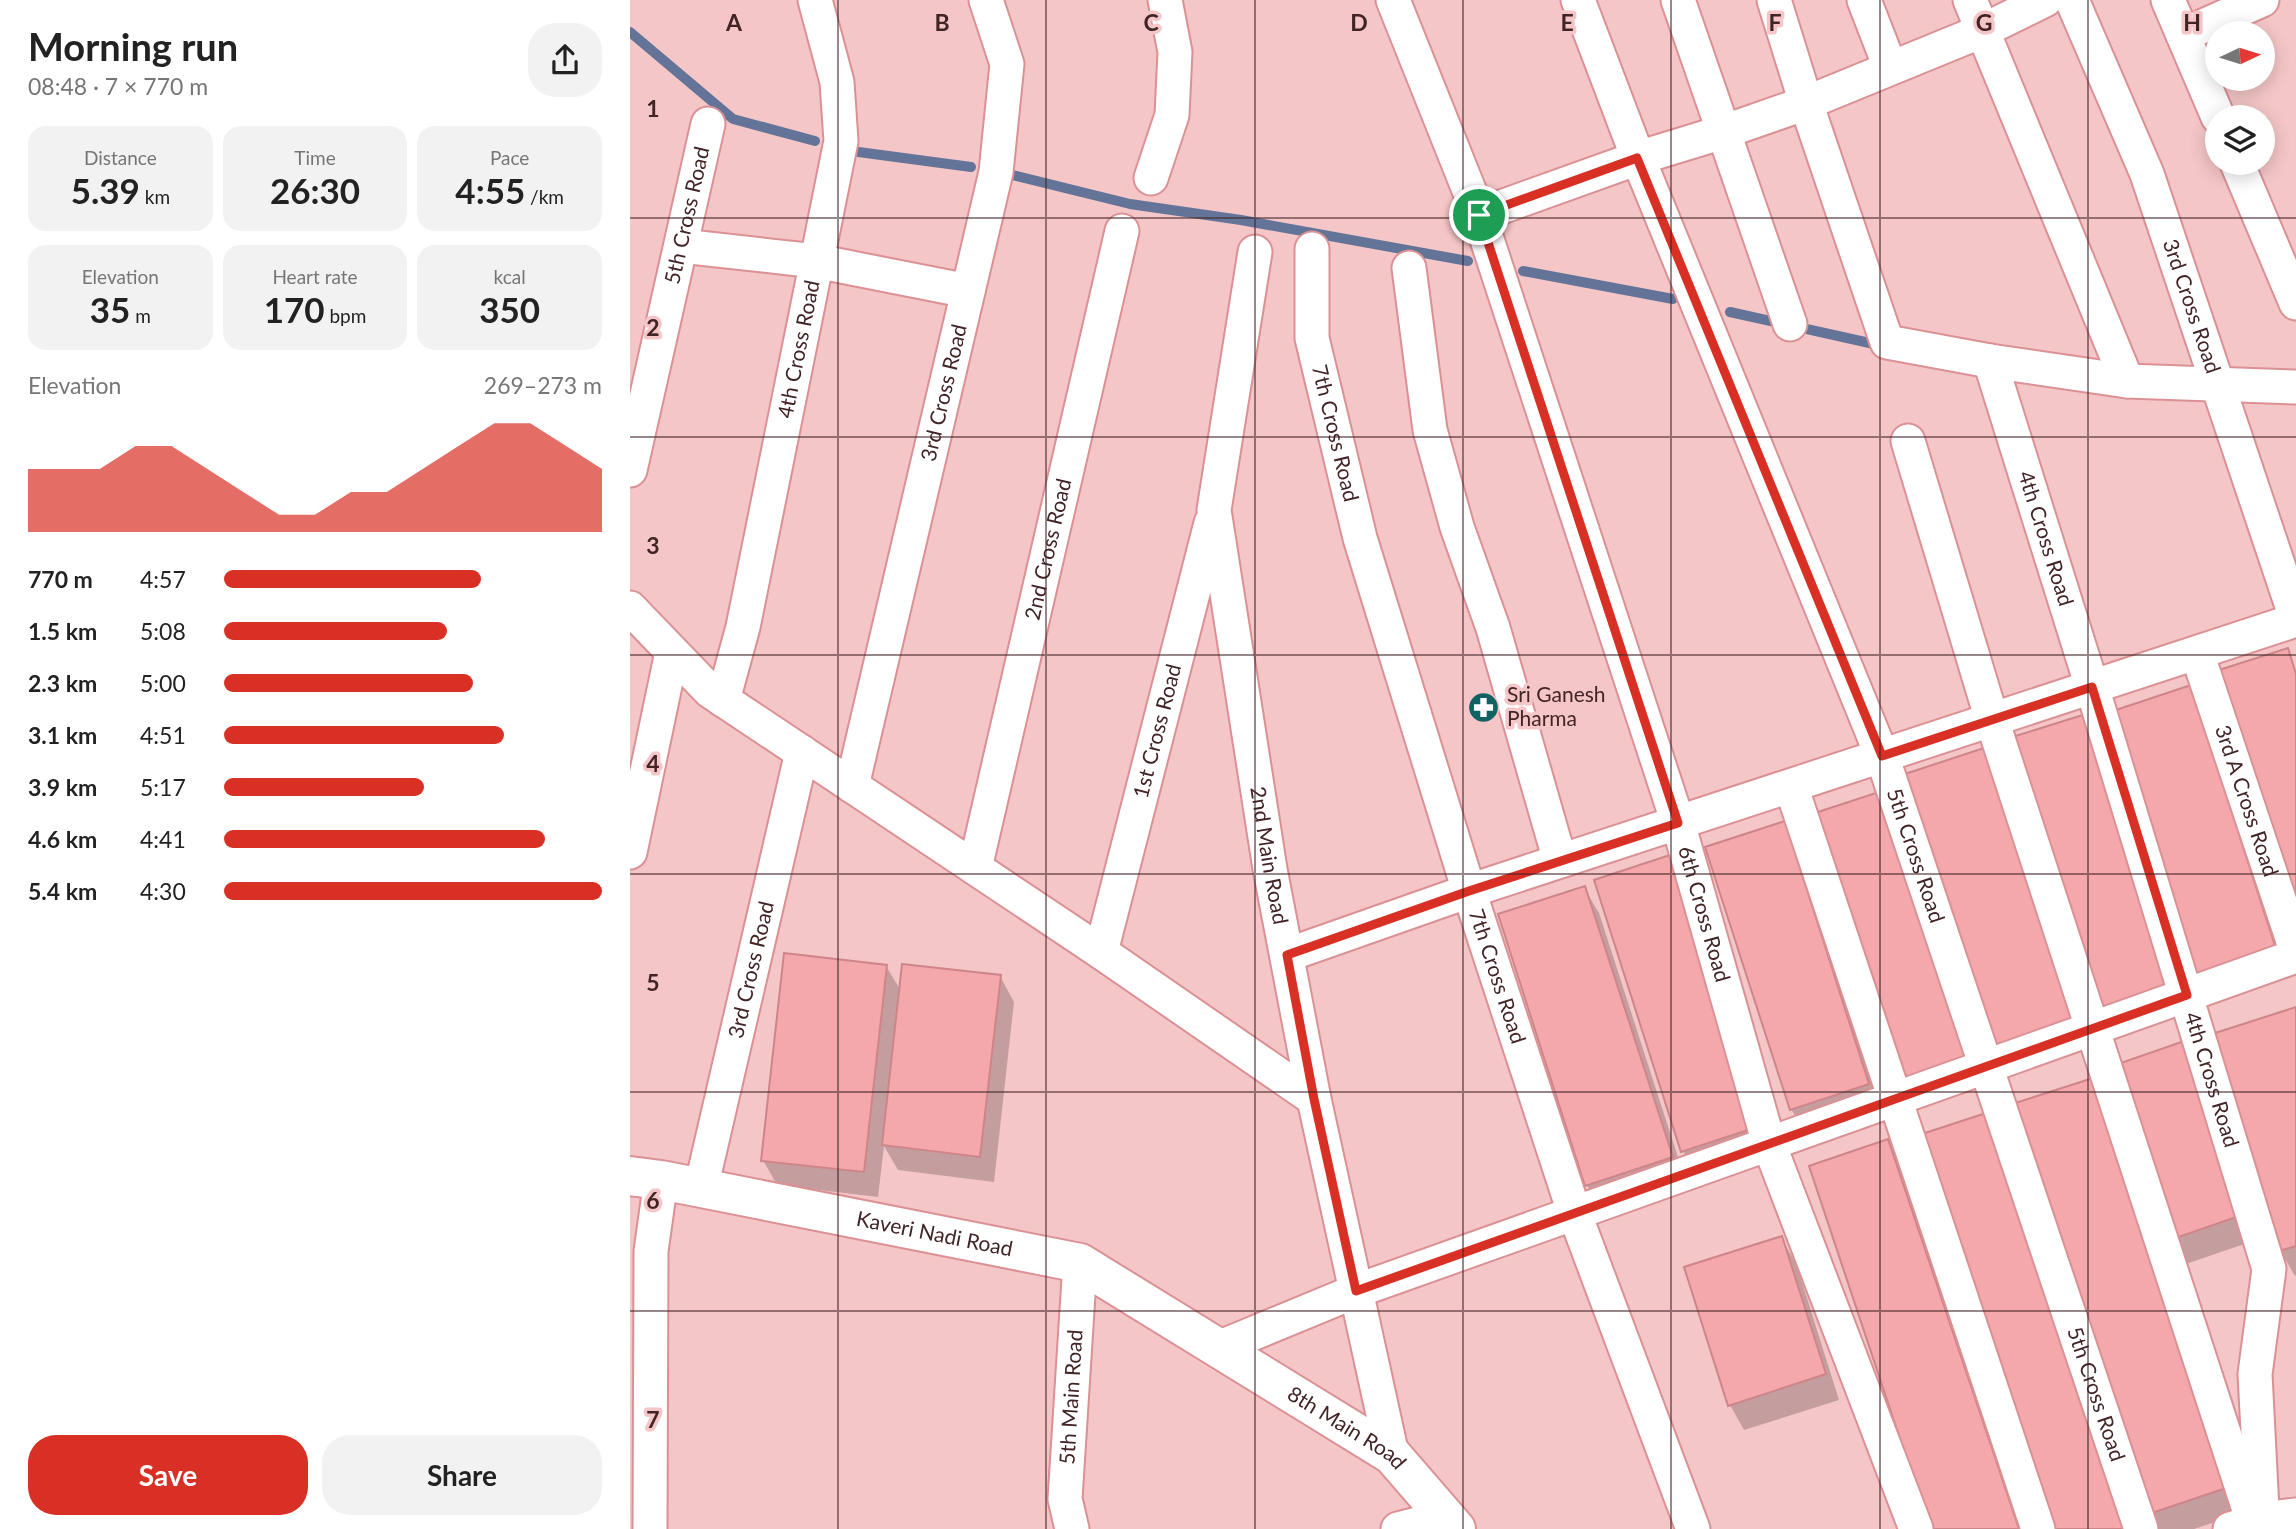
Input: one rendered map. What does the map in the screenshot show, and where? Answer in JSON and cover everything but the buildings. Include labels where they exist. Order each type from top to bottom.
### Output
[{"type":"street","name":"4th Cross Road","points":[[723,700],[743,627],[841,141],[836,82],[815,0]]},
{"type":"street","name":"3rd Cross Road","points":[[852,786],[996,172],[1007,64],[986,0]]},
{"type":"street","points":[[1151,178],[1172,115],[1175,52],[1165,0]]},
{"type":"street","name":"6th Cross Road","points":[[1393,0],[1479,215],[1678,823],[1769,1144],[1916,1529]]},
{"type":"street","name":"5th Cross Road","points":[[1577,0],[1637,158],[1882,756],[2141,1529]]},
{"type":"street","points":[[1678,0],[1790,324]]},
{"type":"street","points":[[1774,0],[1806,103],[1888,342],[1990,361],[2127,381],[2296,387]]},
{"type":"street","points":[[1864,0],[1890,67]]},
{"type":"street","points":[[1970,0],[2127,381]]},
{"type":"street","points":[[1479,215],[1637,158],[1806,103],[1982,31],[2045,0]]},
{"type":"street","name":"3rd Cross Road","points":[[2072,0],[2147,174],[2296,619]]},
{"type":"street","points":[[2168,0],[2213,105]]},
{"type":"street","points":[[2183,35],[2262,0]]},
{"type":"street","name":"5th Cross Road","points":[[630,470],[708,124]]},
{"type":"street","points":[[2242,175],[2296,303]]},
{"type":"street","name":"2nd Cross Road","points":[[975,868],[1122,231]]},
{"type":"street","points":[[681,246],[816,261],[968,291]]},
{"type":"street","name":"7th Cross Road","points":[[1312,248],[1312,338],[1360,538],[1469,891],[1574,1213],[1693,1529]]},
{"type":"street","name":"2nd Main Road","points":[[1255,251],[1214,510],[1270,869],[1314,1099],[1392,1455]]},
{"type":"street","points":[[1409,268],[1430,430],[1458,527],[1493,628],[1560,861]]},
{"type":"street","name":"4th Cross Road","points":[[1990,361],[2187,995],[2283,1265],[2255,1374],[2252,1525]]},
{"type":"street","points":[[1909,442],[1992,720],[2252,1525],[2296,1516]]},
{"type":"street","name":"1st Cross Road","points":[[1101,952],[1214,510]]},
{"type":"street","points":[[630,608],[710,691],[1101,952],[1314,1099]]},
{"type":"street","points":[[1287,955],[1469,891],[2296,619]]},
{"type":"street","points":[[630,852],[672,652]]},
{"type":"street","name":"3rd A Cross Road","points":[[2197,653],[2296,950]]},
{"type":"street","name":"3rd Cross Road","points":[[701,1188],[802,752]]},
{"type":"street","points":[[1791,786],[2038,1529]]},
{"type":"street","points":[[1219,1348],[1356,1291],[2296,956]]},
{"type":"street","points":[[646,1178],[651,1251],[650,1529]]},
{"type":"street","name":"Kaveri Nadi Road","points":[[646,1178],[1080,1263],[1219,1348]]},
{"type":"street","name":"5th Main Road","points":[[1072,1529],[1065,1499],[1080,1263]]},
{"type":"street","name":"8th Main Road","points":[[1219,1348],[1392,1455],[1451,1523]]},
{"type":"street","points":[[1398,1529],[1451,1523]]},
{"type":"waterway","points":[[630,32],[733,119],[815,141]]},
{"type":"waterway","points":[[851,151],[971,167]]},
{"type":"waterway","points":[[1004,173],[1130,204],[1241,220],[1468,261]]},
{"type":"waterway","points":[[1523,271],[1673,299]]},
{"type":"waterway","points":[[1730,312],[1883,346]]},
{"type":"place","name":"Sri Ganesh Pharma","points":[[1484,707]]},
{"type":"route","points":[[1637,158],[1882,756],[2092,687],[2187,995],[1356,1291],[1314,1099],[1287,955],[1469,891],[1678,823],[1479,215],[1637,158]]}]
